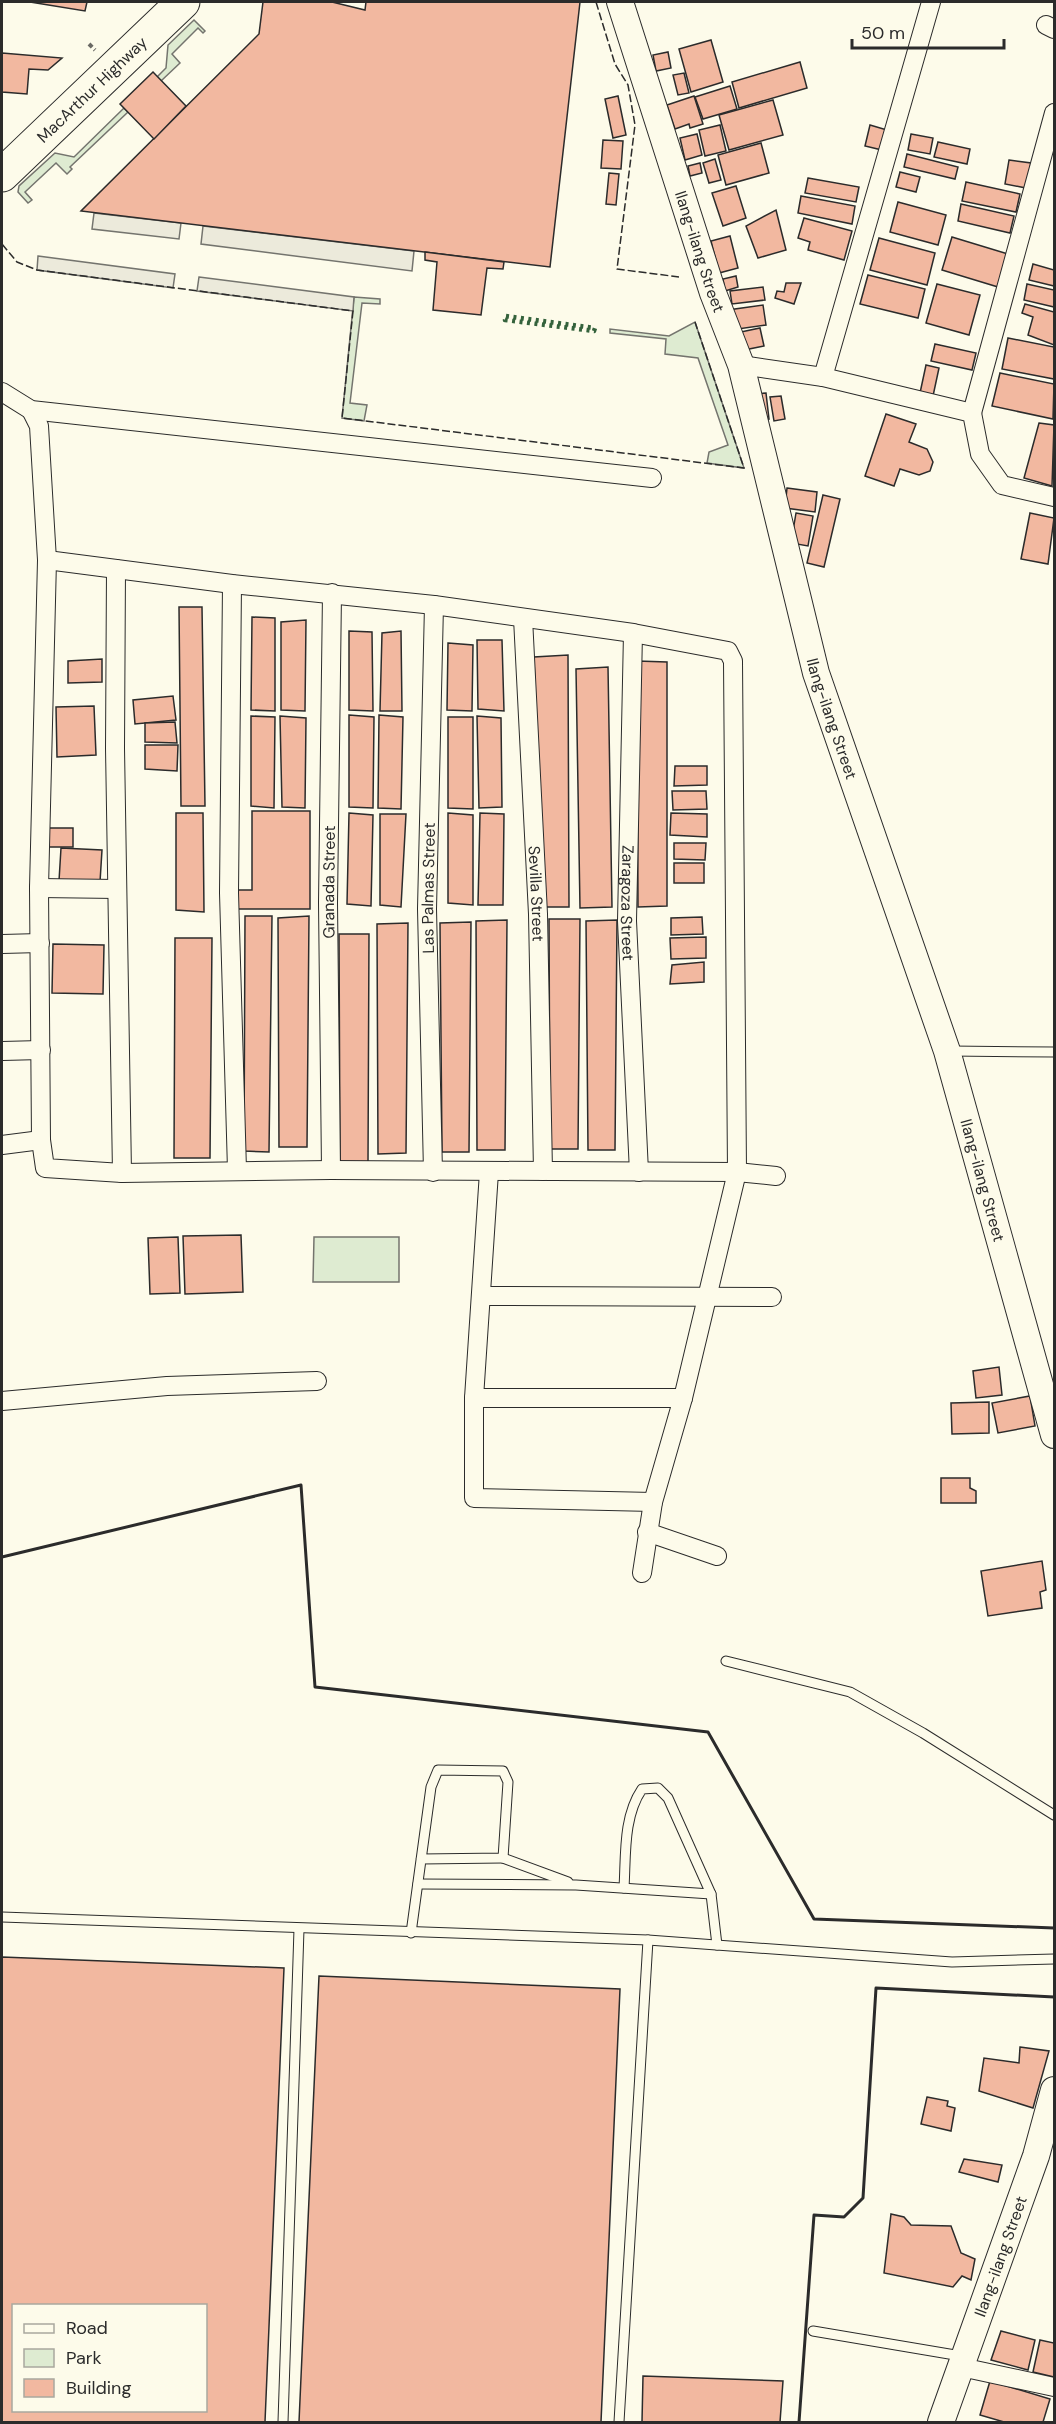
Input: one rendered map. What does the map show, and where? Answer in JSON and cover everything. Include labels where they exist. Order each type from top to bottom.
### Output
[{"type":"highway","name":"MacArthur Highway","points":[[2,148],[155,2]]},
{"type":"highway","name":"MacArthur Highway","points":[[2,175],[183,2]]},
{"type":"street","name":"Ilang-ilang Street","points":[[620,2],[713,293],[741,365],[816,673],[947,1051],[1054,1435]]},
{"type":"street","points":[[823,377],[931,2]]},
{"type":"street","points":[[1054,112],[972,413],[980,454],[1002,485],[1054,497]]},
{"type":"street","points":[[741,365],[823,377],[972,413]]},
{"type":"street","points":[[2,392],[31,410],[652,478]]},
{"type":"street","points":[[31,410],[39,426],[47,560],[39,888],[41,1140],[45,1168],[122,1173],[331,1170],[737,1172],[776,1176]]},
{"type":"street","points":[[47,560],[232,584],[434,605],[633,633],[718,647],[728,651],[733,661],[737,1172],[683,1398],[653,1502],[642,1574]]},
{"type":"street","points":[[116,569],[117,889],[122,1173]]},
{"type":"street","points":[[232,584],[229,892],[237,1170]]},
{"type":"street","name":"Granada Street","points":[[331,1170],[328,903],[332,594]]},
{"type":"street","name":"Las Palmas Street","points":[[433,1172],[427,909],[434,605]]},
{"type":"street","name":"Sevilla Street","points":[[523,618],[537,914],[543,1171]]},
{"type":"street","name":"Zaragoza Street","points":[[633,633],[627,921],[639,1172]]},
{"type":"street","points":[[39,888],[117,889]]},
{"type":"street","points":[[2,944],[40,942]]},
{"type":"street","points":[[2,1051],[41,1050]]},
{"type":"street","points":[[2,1145],[41,1140]]},
{"type":"street","points":[[489,1172],[474,1398],[474,1498],[653,1502]]},
{"type":"street","points":[[481,1296],[772,1297]]},
{"type":"street","points":[[2,1401],[167,1386],[317,1381]]},
{"type":"street","points":[[474,1398],[683,1398]]},
{"type":"street","points":[[647,1532],[717,1556]]},
{"type":"street","name":"Ilang-ilang Street","points":[[941,2422],[1036,2156],[1054,2090]]},
{"type":"street","points":[[963,2362],[1054,2387]]},
{"type":"lane","points":[[947,1051],[1054,1052]]},
{"type":"lane","points":[[726,1661],[850,1692],[923,1732],[1054,1815]]},
{"type":"lane","points":[[411,1932],[431,1787],[438,1770],[503,1771],[508,1782],[503,1858]]},
{"type":"lane","points":[[624,1888],[629,1824],[634,1802],[642,1789],[658,1788],[668,1798],[711,1894],[717,1945]]},
{"type":"lane","points":[[421,1858],[503,1858],[576,1885]]},
{"type":"lane","points":[[418,1884],[576,1885],[711,1894]]},
{"type":"lane","points":[[2,1917],[648,1940],[952,1962],[1054,1959]]},
{"type":"lane","points":[[283,2422],[299,1929]]},
{"type":"lane","points":[[619,2422],[648,1940]]},
{"type":"lane","points":[[813,2331],[963,2362]]},
{"type":"green space","points":[[194,20],[205,31],[203,33],[198,28],[172,54],[180,63],[161,81],[157,77],[166,68],[168,45]]},
{"type":"green space","points":[[124,108],[128,112],[70,167],[72,169],[67,174],[56,163],[25,192],[32,200],[28,203],[18,192],[19,186],[55,153],[74,157]]},
{"type":"green space","points":[[354,297],[380,299],[380,304],[362,303],[350,403],[367,405],[364,421],[342,418]]},
{"type":"green space","points":[[695,322],[744,468],[707,463],[709,452],[728,445],[698,358],[665,354],[666,339],[610,333],[610,329],[669,336]]},
{"type":"green space","points":[[314,1237],[399,1237],[399,1282],[313,1282]]},
{"type":"shaded area","points":[[94,213],[181,223],[179,239],[92,229]]},
{"type":"shaded area","points":[[203,226],[414,251],[412,271],[201,244]]},
{"type":"shaded area","points":[[38,256],[175,274],[173,288],[37,270]]},
{"type":"shaded area","points":[[199,277],[354,297],[353,311],[197,291]]},
{"type":"building","points":[[30,2],[87,2],[85,11]]},
{"type":"building","points":[[263,2],[332,2],[365,10],[366,2],[580,2],[550,267],[81,211],[259,34]]},
{"type":"building","points":[[711,40],[723,82],[691,92],[679,49]]},
{"type":"building","points":[[668,52],[671,68],[656,71],[653,55]]},
{"type":"building","points":[[2,53],[62,58],[48,70],[29,69],[27,94],[2,92]]},
{"type":"building","points":[[800,62],[807,88],[739,108],[732,82]]},
{"type":"building","points":[[153,72],[186,106],[154,139],[120,104]]},
{"type":"building","points":[[684,73],[689,93],[678,95],[673,75]]},
{"type":"building","points":[[730,86],[737,109],[703,119],[695,97]]},
{"type":"building","points":[[618,96],[626,135],[613,138],[605,99]]},
{"type":"building","points":[[694,96],[703,124],[690,128],[689,124],[675,129],[667,105]]},
{"type":"building","points":[[773,100],[783,135],[729,150],[719,115]]},
{"type":"building","points":[[720,125],[726,151],[705,156],[699,130]]},
{"type":"building","points":[[870,125],[887,130],[882,150],[865,146]]},
{"type":"building","points":[[697,134],[702,155],[685,160],[680,138]]},
{"type":"building","points":[[911,134],[933,138],[930,154],[908,150]]},
{"type":"building","points":[[603,140],[623,141],[621,169],[601,168]]},
{"type":"building","points":[[938,142],[970,149],[967,164],[934,157]]},
{"type":"building","points":[[761,143],[769,173],[726,185],[718,155]]},
{"type":"building","points":[[907,154],[958,167],[955,179],[904,167]]},
{"type":"building","points":[[715,159],[721,180],[709,183],[703,163]]},
{"type":"building","points":[[1009,160],[1031,163],[1026,188],[1005,184]]},
{"type":"building","points":[[700,163],[702,173],[690,176],[688,166]]},
{"type":"building","points":[[900,172],[920,177],[916,192],[896,187]]},
{"type":"building","points":[[609,173],[619,174],[616,205],[606,204]]},
{"type":"building","points":[[808,178],[859,187],[856,202],[805,193]]},
{"type":"building","points":[[966,182],[1020,194],[1016,212],[962,201]]},
{"type":"building","points":[[736,186],[746,218],[723,226],[712,193]]},
{"type":"building","points":[[801,196],[855,206],[852,224],[798,213]]},
{"type":"building","points":[[898,202],[946,215],[938,245],[890,232]]},
{"type":"building","points":[[961,204],[1014,216],[1010,233],[958,221]]},
{"type":"building","points":[[776,210],[786,250],[758,258],[746,226]]},
{"type":"building","points":[[804,218],[852,231],[844,260],[808,250],[810,242],[798,238]]},
{"type":"building","points":[[730,236],[738,268],[719,273],[711,241]]},
{"type":"building","points":[[952,237],[1008,254],[998,287],[942,270]]},
{"type":"building","points":[[879,238],[935,253],[927,285],[870,270]]},
{"type":"building","points":[[425,252],[504,262],[503,269],[487,268],[481,315],[433,310],[437,262],[425,260]]},
{"type":"building","points":[[1033,264],[1054,270],[1054,286],[1029,280]]},
{"type":"building","points":[[868,275],[925,289],[918,318],[860,304]]},
{"type":"building","points":[[736,276],[738,287],[725,291],[723,279]]},
{"type":"building","points":[[786,283],[801,283],[794,304],[775,298],[777,291],[784,292]]},
{"type":"building","points":[[937,284],[980,295],[969,335],[926,323]]},
{"type":"building","points":[[1027,284],[1054,290],[1054,307],[1024,300]]},
{"type":"building","points":[[763,287],[765,300],[732,304],[730,291]]},
{"type":"building","points":[[1025,304],[1054,312],[1054,345],[1028,335],[1033,317],[1022,313]]},
{"type":"building","points":[[763,305],[766,325],[731,330],[728,310]]},
{"type":"building","points":[[760,328],[764,346],[739,351],[736,333]]},
{"type":"building","points":[[1008,338],[1054,347],[1054,379],[1002,369]]},
{"type":"building","points":[[935,344],[976,353],[972,370],[931,361]]},
{"type":"building","points":[[926,365],[939,368],[933,396],[920,393]]},
{"type":"building","points":[[1000,373],[1054,384],[1053,419],[992,406]]},
{"type":"building","points":[[766,393],[769,419],[758,420],[755,394]]},
{"type":"building","points":[[781,396],[785,419],[774,421],[770,397]]},
{"type":"building","points":[[886,414],[916,424],[909,442],[927,449],[933,462],[930,471],[919,475],[900,469],[894,486],[865,476]]},
{"type":"building","points":[[1039,423],[1054,425],[1052,486],[1024,478]]},
{"type":"building","points":[[787,488],[817,492],[815,512],[785,508]]},
{"type":"building","points":[[823,495],[840,499],[824,567],[807,563]]},
{"type":"building","points":[[796,513],[813,516],[808,546],[791,543]]},
{"type":"building","points":[[1030,513],[1054,518],[1048,564],[1021,559]]},
{"type":"building","points":[[179,607],[202,607],[205,806],[181,806]]},
{"type":"building","points":[[252,617],[275,618],[275,711],[251,710]]},
{"type":"building","points":[[306,620],[305,711],[281,710],[281,622]]},
{"type":"building","points":[[349,631],[372,632],[373,711],[349,710]]},
{"type":"building","points":[[401,631],[402,711],[380,711],[382,633]]},
{"type":"building","points":[[477,640],[502,640],[504,711],[478,709]]},
{"type":"building","points":[[448,643],[473,645],[472,711],[447,710]]},
{"type":"building","points":[[568,655],[569,907],[541,907],[534,657]]},
{"type":"building","points":[[102,659],[102,682],[68,683],[68,661]]},
{"type":"building","points":[[637,661],[667,662],[667,906],[638,907]]},
{"type":"building","points":[[608,667],[612,907],[580,908],[576,669]]},
{"type":"building","points":[[173,696],[176,720],[135,724],[133,700]]},
{"type":"building","points":[[94,706],[96,755],[57,757],[56,707]]},
{"type":"building","points":[[349,715],[374,717],[373,808],[349,807]]},
{"type":"building","points":[[379,715],[403,717],[401,809],[378,808]]},
{"type":"building","points":[[251,716],[275,717],[274,808],[251,806]]},
{"type":"building","points":[[280,716],[306,718],[305,808],[282,807]]},
{"type":"building","points":[[477,716],[501,718],[502,807],[479,808]]},
{"type":"building","points":[[448,717],[473,717],[473,809],[448,808]]},
{"type":"building","points":[[175,722],[177,743],[145,742],[145,723]]},
{"type":"building","points":[[145,745],[178,745],[177,771],[145,769]]},
{"type":"building","points":[[675,766],[707,766],[707,785],[674,786]]},
{"type":"building","points":[[672,791],[706,791],[707,809],[673,810]]},
{"type":"building","points":[[252,811],[310,811],[310,909],[237,909],[237,890],[252,890]]},
{"type":"building","points":[[176,813],[203,813],[204,912],[176,910]]},
{"type":"building","points":[[349,813],[373,815],[371,906],[347,904]]},
{"type":"building","points":[[448,813],[473,815],[473,905],[448,903]]},
{"type":"building","points":[[480,813],[504,814],[503,905],[478,905]]},
{"type":"building","points":[[671,813],[707,814],[707,837],[670,835]]},
{"type":"building","points":[[380,814],[406,814],[401,907],[380,905]]},
{"type":"building","points":[[49,828],[73,828],[73,847],[49,847]]},
{"type":"building","points":[[674,843],[706,843],[705,860],[674,859]]},
{"type":"building","points":[[61,848],[102,850],[100,882],[59,881]]},
{"type":"building","points":[[674,863],[704,863],[704,883],[674,883]]},
{"type":"building","points":[[245,916],[272,916],[269,1152],[244,1151]]},
{"type":"building","points":[[309,916],[307,1147],[279,1147],[278,918]]},
{"type":"building","points":[[702,917],[703,934],[671,935],[671,918]]},
{"type":"building","points":[[549,919],[580,919],[578,1149],[550,1149]]},
{"type":"building","points":[[507,920],[505,1150],[477,1150],[476,921]]},
{"type":"building","points":[[617,920],[615,1150],[588,1150],[586,921]]},
{"type":"building","points":[[471,922],[469,1152],[442,1152],[440,923]]},
{"type":"building","points":[[408,923],[406,1153],[378,1154],[377,924]]},
{"type":"building","points":[[339,934],[369,934],[368,1164],[340,1164]]},
{"type":"building","points":[[706,937],[706,958],[671,959],[670,938]]},
{"type":"building","points":[[175,938],[212,938],[210,1158],[174,1158]]},
{"type":"building","points":[[53,944],[104,945],[103,994],[52,993]]},
{"type":"building","points":[[704,962],[704,982],[670,984],[672,965]]},
{"type":"building","points":[[241,1235],[243,1292],[185,1294],[183,1236]]},
{"type":"building","points":[[178,1237],[180,1293],[150,1294],[148,1238]]},
{"type":"building","points":[[999,1367],[1002,1395],[976,1398],[973,1371]]},
{"type":"building","points":[[1030,1396],[1035,1426],[998,1433],[992,1403]]},
{"type":"building","points":[[989,1402],[989,1433],[952,1434],[951,1403]]},
{"type":"building","points":[[941,1478],[970,1478],[970,1488],[976,1491],[976,1503],[941,1503]]},
{"type":"building","points":[[1042,1561],[1046,1590],[1040,1592],[1042,1608],[988,1616],[981,1571]]},
{"type":"building","points":[[2,1957],[284,1968],[265,2422],[2,2422]]},
{"type":"building","points":[[319,1976],[620,1989],[601,2422],[299,2422]]},
{"type":"building","points":[[1020,2047],[1049,2051],[1033,2108],[979,2091],[984,2058],[1019,2063]]},
{"type":"building","points":[[927,2097],[948,2101],[947,2106],[955,2108],[951,2131],[921,2124]]},
{"type":"building","points":[[964,2159],[1002,2165],[998,2182],[959,2172]]},
{"type":"building","points":[[891,2214],[904,2217],[911,2225],[951,2226],[961,2253],[975,2259],[971,2280],[962,2276],[953,2287],[884,2273]]},
{"type":"building","points":[[1001,2331],[1035,2340],[1028,2370],[991,2360]]},
{"type":"building","points":[[1040,2340],[1054,2343],[1054,2377],[1033,2372]]},
{"type":"building","points":[[643,2376],[783,2381],[780,2422],[642,2422]]},
{"type":"building","points":[[990,2381],[1050,2399],[1043,2422],[1004,2422],[980,2415]]},
{"type":"hedge","points":[[506,316],[595,328],[594,331],[505,320],[506,316]]},
{"type":"fence","points":[[596,2],[615,64],[628,85],[635,125],[617,269],[679,277]]},
{"type":"fence","points":[[2,244],[17,262],[37,270],[353,311],[342,418],[744,468],[695,322]]},
{"type":"wall","points":[[2,1557],[301,1485],[315,1687],[708,1732],[814,1919],[1054,1928]]},
{"type":"wall","points":[[799,2422],[814,2215],[844,2217],[863,2198],[876,1988],[1054,1997]]}]
